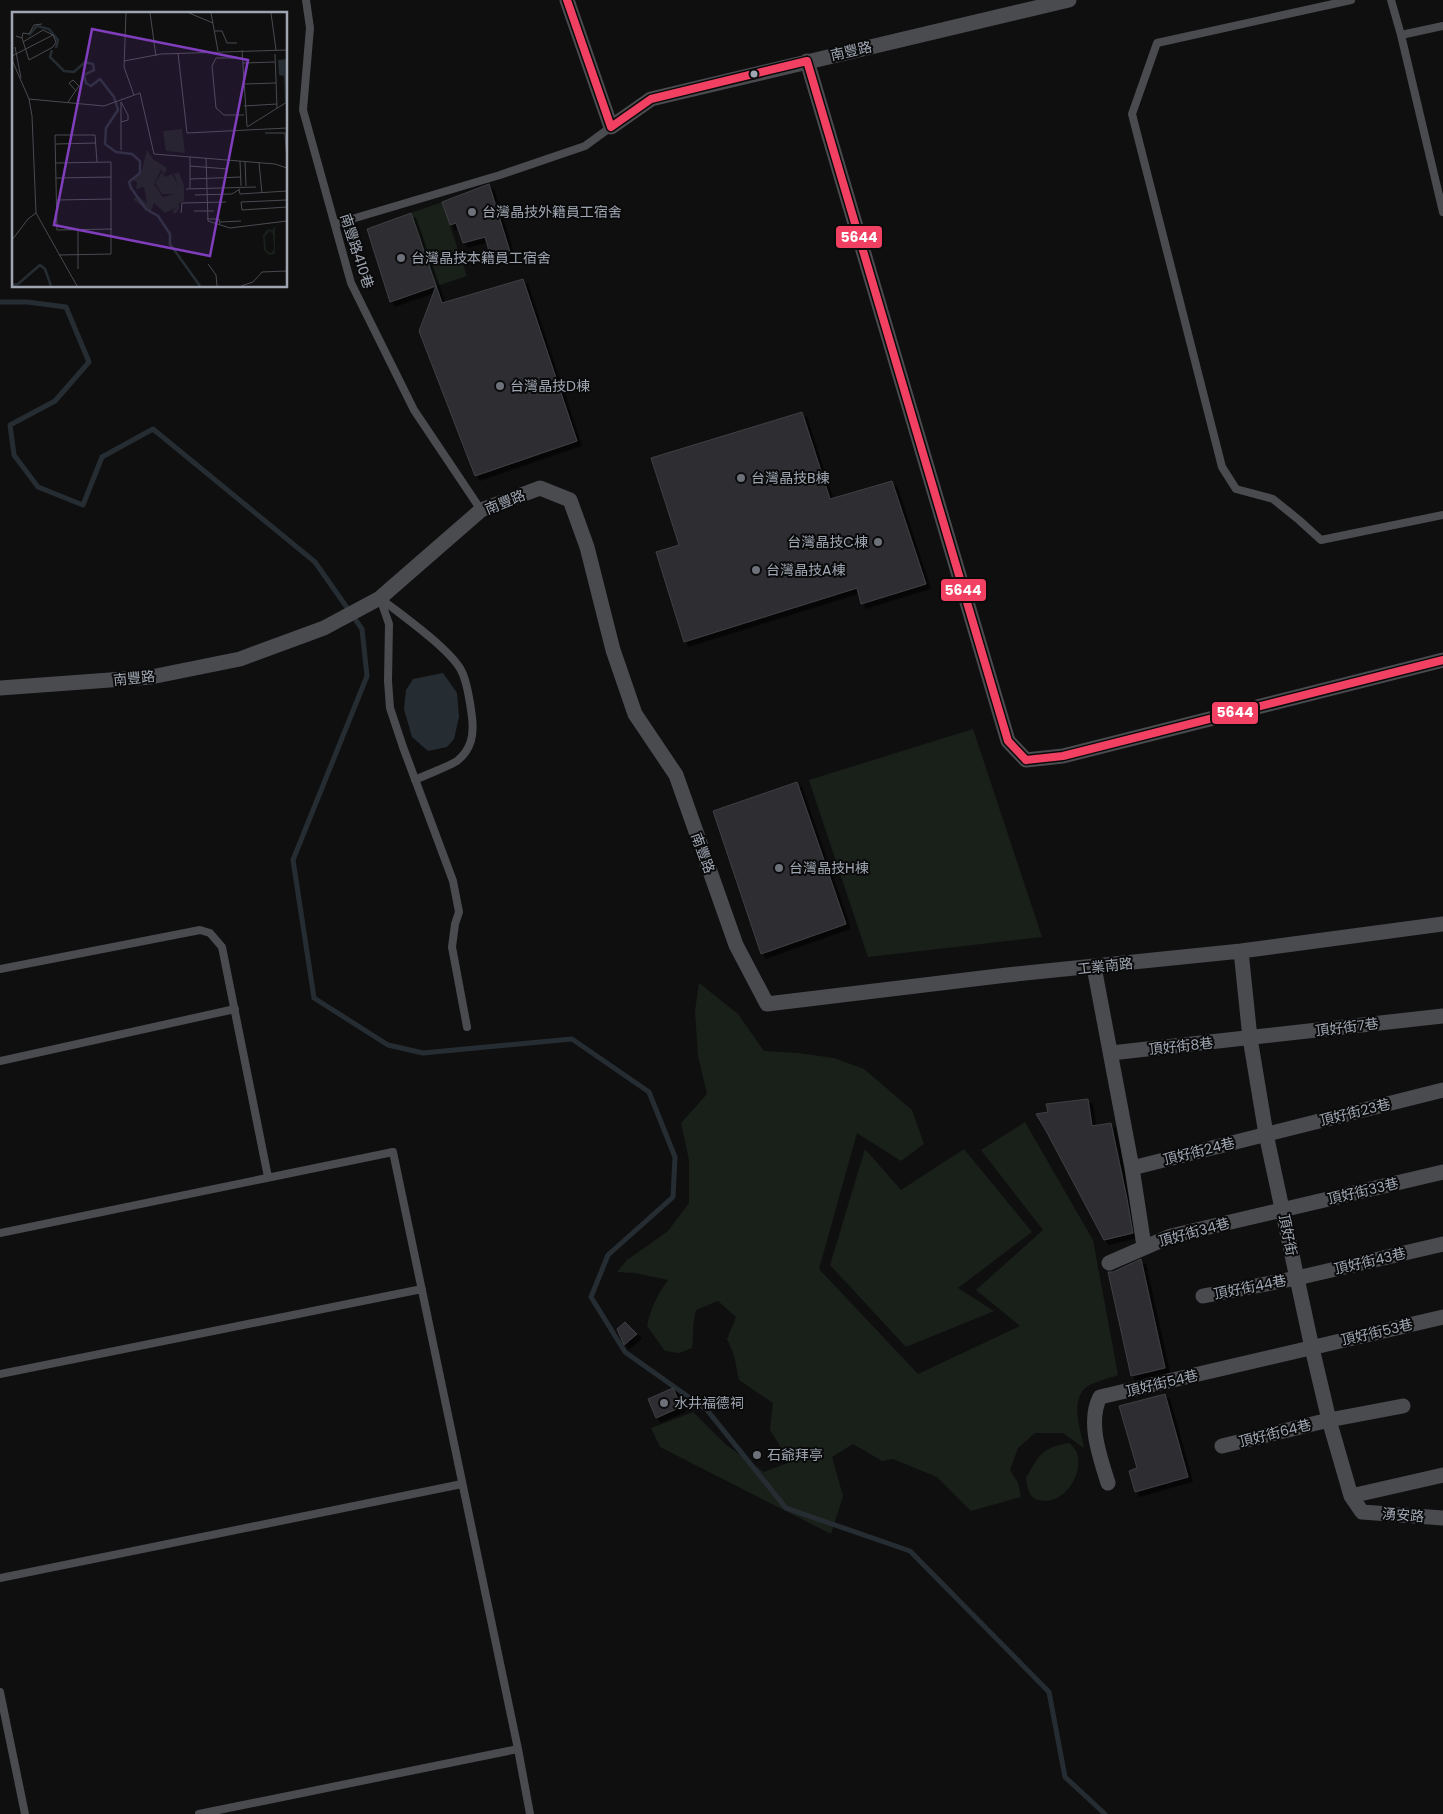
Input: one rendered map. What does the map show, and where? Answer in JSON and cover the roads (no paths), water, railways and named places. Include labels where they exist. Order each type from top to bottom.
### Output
[{"type":"street","points":[[567,0],[611,127]]},
{"type":"street","name":"南豐路","points":[[611,127],[651,99],[1069,0]]},
{"type":"street","points":[[807,61],[1008,741],[1026,760],[1063,756],[1443,660]]},
{"type":"street","name":"南豐路","points":[[0,688],[151,677],[240,659],[324,628],[380,598],[481,510],[540,488],[570,500],[587,547],[613,650],[635,714],[676,775],[736,945],[767,1004]]},
{"type":"street","name":"工業南路","points":[[767,1004],[1241,951],[1443,924]]},
{"type":"street","name":"頂好街","points":[[1241,951],[1250,1038],[1266,1134],[1312,1348],[1329,1420],[1351,1496],[1362,1512]]},
{"type":"street","points":[[1094,967],[1132,1168],[1144,1246]]},
{"type":"street","name":"頂好街7巷","points":[[1250,1038],[1443,1016]]},
{"type":"street","name":"頂好街8巷","points":[[1111,1053],[1250,1038]]},
{"type":"street","name":"頂好街23巷","points":[[1266,1134],[1443,1090]]},
{"type":"street","name":"頂好街24巷","points":[[1132,1168],[1266,1134]]},
{"type":"street","name":"頂好街33巷","points":[[1283,1209],[1443,1172]]},
{"type":"street","name":"頂好街34巷","points":[[1109,1263],[1144,1246],[1171,1236],[1283,1209]]},
{"type":"street","name":"頂好街43巷","points":[[1297,1278],[1443,1244]]},
{"type":"street","name":"頂好街44巷","points":[[1203,1296],[1297,1278]]},
{"type":"street","name":"頂好街53巷","points":[[1312,1348],[1443,1317]]},
{"type":"street","name":"頂好街54巷","points":[[1108,1483],[1101,1462],[1094,1417],[1096,1405],[1100,1397],[1312,1348]]},
{"type":"street","name":"頂好街64巷","points":[[1222,1446],[1329,1420],[1403,1406]]},
{"type":"street","points":[[1351,1496],[1443,1475]]},
{"type":"street","name":"湧安路","points":[[1362,1512],[1443,1518]]},
{"type":"lane","name":"南豐路410巷","points":[[306,0],[310,28],[303,110],[351,283],[414,410],[481,510]]},
{"type":"lane","points":[[1352,0],[1157,43],[1132,114],[1222,467],[1236,489],[1273,499],[1300,520],[1320,540],[1443,515]]},
{"type":"lane","points":[[1391,0],[1443,212]]},
{"type":"lane","points":[[1401,35],[1443,26]]},
{"type":"lane","points":[[335,224],[500,175],[585,146],[611,127]]},
{"type":"lane","points":[[380,598],[389,624],[388,681],[390,708],[453,881],[459,912],[455,924],[452,947],[467,1027]]},
{"type":"lane","points":[[380,598],[457,664],[462,672],[470,699],[473,726],[472,743],[457,761],[415,780]]},
{"type":"lane","points":[[0,969],[200,930],[210,933],[222,947],[268,1178]]},
{"type":"lane","points":[[0,1061],[234,1010]]},
{"type":"lane","points":[[0,1233],[393,1152],[530,1814]]},
{"type":"lane","points":[[0,1374],[422,1289]]},
{"type":"lane","points":[[0,1578],[462,1484]]},
{"type":"lane","points":[[0,1692],[26,1814]]},
{"type":"lane","points":[[199,1814],[223,1812],[518,1749]]},
{"type":"waterway","points":[[0,302],[27,302],[66,307],[89,362],[55,401],[10,425],[14,455],[38,487],[83,505],[102,457],[153,429],[315,562],[362,629],[367,676],[293,860],[314,998],[388,1045],[423,1053],[572,1039],[649,1092],[675,1157],[673,1197],[608,1255],[591,1297],[625,1352],[707,1410],[786,1508],[910,1551],[1049,1692],[1065,1777],[1105,1814]]},
{"type":"place","name":"台灣晶技外籍員工宿舍","points":[[472,212]]},
{"type":"place","name":"台灣晶技本籍員工宿舍","points":[[401,258]]},
{"type":"place","name":"台灣晶技D棟","points":[[500,386]]},
{"type":"place","name":"台灣晶技B棟","points":[[741,478]]},
{"type":"place","name":"台灣晶技C棟","points":[[878,542]]},
{"type":"place","name":"台灣晶技A棟","points":[[756,570]]},
{"type":"place","name":"台灣晶技H棟","points":[[779,868]]},
{"type":"place","name":"水井福德祠","points":[[664,1403]]},
{"type":"place","name":"石爺拜亭","points":[[757,1455]]}]
